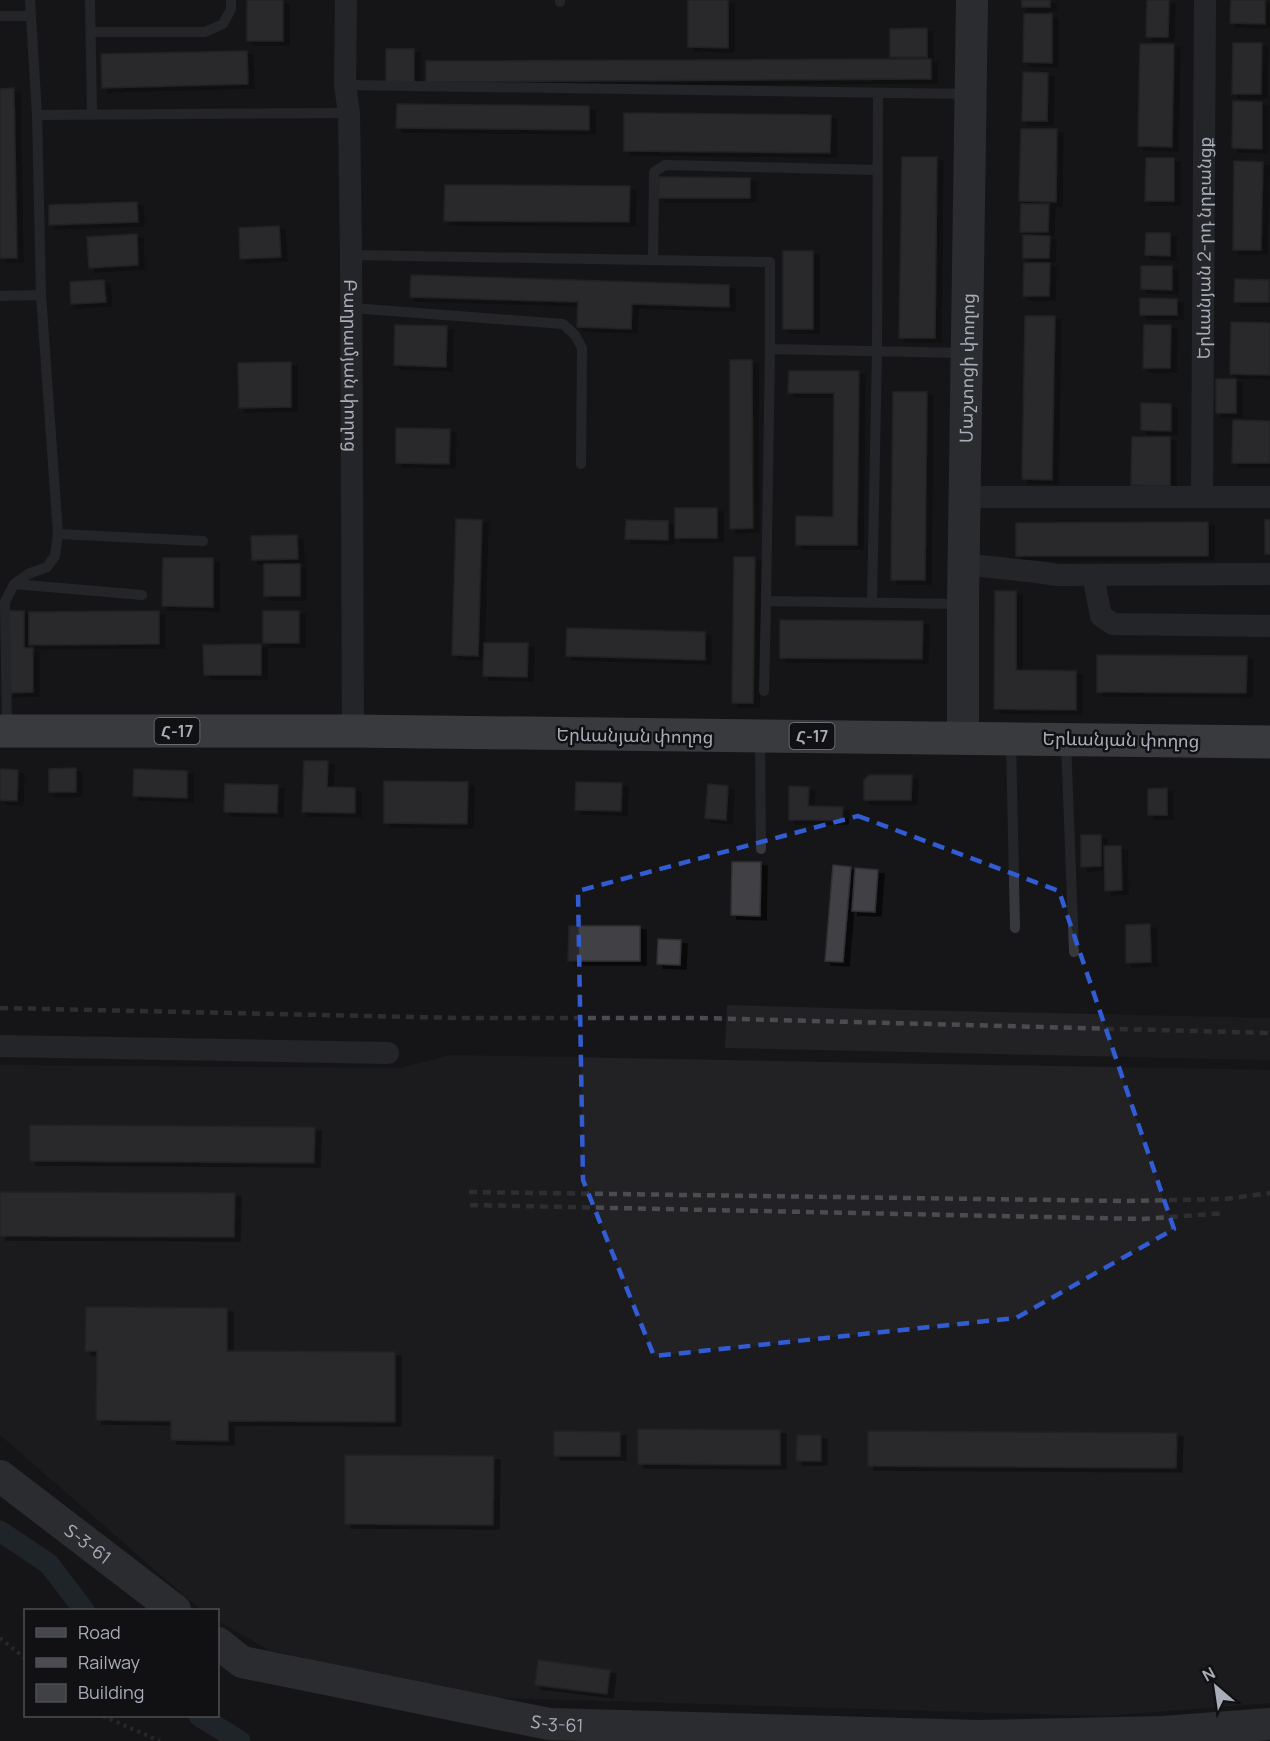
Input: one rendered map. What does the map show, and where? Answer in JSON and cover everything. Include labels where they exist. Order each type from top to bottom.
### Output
[{"type":"highway","name":"Երևանյան փողոց","points":[[4,731],[353,731],[1270,742]]},
{"type":"street","name":"Բաղրամյան փողոց","points":[[346,0],[345,85],[349,114],[352,308],[353,731]]},
{"type":"street","name":"Մաշտոցի փողոց","points":[[963,737],[963,564],[972,0]]},
{"type":"street","name":"Երևանյան 2-րդ նրբանցք","points":[[1202,497],[1205,0]]},
{"type":"street","points":[[964,497],[1270,497]]},
{"type":"street","points":[[963,564],[1057,575],[1270,574]]},
{"type":"street","points":[[1093,575],[1101,616],[1113,624],[1270,626]]},
{"type":"street","points":[[0,1046],[388,1053]]},
{"type":"street","name":"Տ-3-61","points":[[0,1476],[172,1609]]},
{"type":"street","name":"Տ-3-61","points":[[219,1644],[242,1662],[549,1724],[978,1736],[1184,1736],[1270,1724]]},
{"type":"lane","points":[[4,731],[5,602],[14,584],[28,574],[47,567],[54,556],[58,534],[41,295],[37,115],[30,0]]},
{"type":"lane","points":[[90,0],[92,114]]},
{"type":"lane","points":[[91,32],[206,32],[223,24],[231,9],[231,0]]},
{"type":"lane","points":[[0,16],[31,16]]},
{"type":"lane","points":[[345,85],[971,94]]},
{"type":"lane","points":[[872,601],[877,352],[878,93]]},
{"type":"lane","points":[[37,115],[349,114]]},
{"type":"lane","points":[[653,260],[654,172],[665,165],[877,170]]},
{"type":"lane","points":[[351,255],[770,262],[764,691]]},
{"type":"lane","points":[[0,296],[41,295]]},
{"type":"lane","points":[[352,308],[563,324],[575,335],[582,348],[581,464]]},
{"type":"lane","points":[[770,349],[966,353]]},
{"type":"lane","points":[[58,534],[203,541]]},
{"type":"lane","points":[[14,584],[142,595]]},
{"type":"lane","points":[[766,601],[963,604]]},
{"type":"lane","points":[[760,736],[761,849]]},
{"type":"lane","points":[[1011,738],[1015,928]]},
{"type":"lane","points":[[1066,739],[1074,952]]},
{"type":"path","points":[[0,1638],[24,1657]]},
{"type":"path","points":[[105,1717],[160,1741]]},
{"type":"highlighted area","points":[[858,816],[1059,891],[1174,1229],[1016,1318],[654,1356],[583,1180],[578,891]]},
{"type":"shaded area","points":[[727,1005],[1270,1018],[1270,1060],[725,1048]]},
{"type":"shaded area","points":[[451,1055],[1270,1070],[1270,1703],[1103,1716],[475,1697],[269,1650],[219,1622],[219,1609],[200,1609],[0,1435],[0,1065],[400,1068]]},
{"type":"building","points":[[247,0],[283,0],[283,41],[247,41]]},
{"type":"building","points":[[688,0],[728,0],[728,48],[688,47]]},
{"type":"building","points":[[1022,0],[1050,0],[1050,7],[1022,7]]},
{"type":"building","points":[[1147,0],[1169,0],[1168,37],[1146,37]]},
{"type":"building","points":[[1231,0],[1265,0],[1265,24],[1230,23]]},
{"type":"building","points":[[1024,14],[1052,14],[1052,63],[1023,62]]},
{"type":"building","points":[[927,28],[927,57],[890,57],[890,29]]},
{"type":"building","points":[[1233,43],[1262,43],[1261,94],[1232,94]]},
{"type":"building","points":[[1140,44],[1174,44],[1172,147],[1138,146]]},
{"type":"building","points":[[386,49],[414,49],[414,83],[386,83]]},
{"type":"building","points":[[247,51],[248,84],[102,88],[101,54]]},
{"type":"building","points":[[931,59],[931,79],[426,82],[426,61]]},
{"type":"building","points":[[1023,72],[1048,73],[1047,121],[1022,121]]},
{"type":"building","points":[[14,88],[17,258],[0,258],[0,89]]},
{"type":"building","points":[[1233,101],[1262,102],[1262,149],[1232,148]]},
{"type":"building","points":[[397,104],[589,106],[589,130],[396,128]]},
{"type":"building","points":[[624,113],[831,115],[830,153],[624,151]]},
{"type":"building","points":[[1021,129],[1057,129],[1056,202],[1019,201]]},
{"type":"building","points":[[902,157],[937,157],[935,338],[899,338]]},
{"type":"building","points":[[1146,158],[1174,158],[1174,201],[1145,201]]},
{"type":"building","points":[[1234,161],[1263,162],[1261,250],[1233,250]]},
{"type":"building","points":[[659,177],[750,178],[750,198],[658,198]]},
{"type":"building","points":[[445,185],[630,186],[629,222],[444,221]]},
{"type":"building","points":[[137,202],[138,222],[49,225],[49,205]]},
{"type":"building","points":[[1021,204],[1049,204],[1048,232],[1020,232]]},
{"type":"building","points":[[279,226],[281,257],[240,259],[239,228]]},
{"type":"building","points":[[1146,233],[1170,233],[1170,256],[1145,255]]},
{"type":"building","points":[[137,234],[138,265],[89,268],[87,237]]},
{"type":"building","points":[[1023,235],[1050,236],[1049,258],[1023,258]]},
{"type":"building","points":[[783,251],[813,251],[813,329],[783,329]]},
{"type":"building","points":[[1024,263],[1050,263],[1049,296],[1023,296]]},
{"type":"building","points":[[1141,266],[1172,266],[1172,290],[1141,289]]},
{"type":"building","points":[[411,275],[729,285],[729,307],[632,304],[631,329],[577,327],[578,302],[410,297]]},
{"type":"building","points":[[1235,279],[1269,280],[1269,302],[1234,302]]},
{"type":"building","points":[[104,280],[106,302],[71,304],[70,282]]},
{"type":"building","points":[[1140,298],[1177,299],[1177,315],[1140,315]]},
{"type":"building","points":[[1025,316],[1055,316],[1052,480],[1022,479]]},
{"type":"building","points":[[1231,322],[1270,323],[1270,375],[1230,374]]},
{"type":"building","points":[[395,325],[447,326],[446,367],[394,365]]},
{"type":"building","points":[[1144,325],[1171,325],[1170,368],[1143,368]]},
{"type":"building","points":[[730,360],[752,360],[753,528],[730,529]]},
{"type":"building","points":[[291,362],[291,407],[239,408],[238,363]]},
{"type":"building","points":[[789,371],[859,371],[857,545],[796,545],[796,516],[833,517],[834,393],[788,393]]},
{"type":"building","points":[[1216,379],[1236,379],[1236,413],[1216,413]]},
{"type":"building","points":[[893,392],[927,392],[925,580],[891,580]]},
{"type":"building","points":[[1141,403],[1171,404],[1171,431],[1141,430]]},
{"type":"building","points":[[1233,420],[1270,421],[1270,463],[1232,463]]},
{"type":"building","points":[[396,428],[450,429],[449,464],[396,463]]},
{"type":"building","points":[[1132,437],[1170,437],[1170,486],[1131,485]]},
{"type":"building","points":[[675,508],[717,508],[717,538],[675,538]]},
{"type":"building","points":[[456,519],[482,520],[478,656],[452,655]]},
{"type":"building","points":[[626,520],[668,521],[668,540],[625,539]]},
{"type":"building","points":[[1265,520],[1270,520],[1270,554],[1265,554]]},
{"type":"building","points":[[1208,522],[1208,556],[1016,556],[1016,523]]},
{"type":"building","points":[[297,535],[298,559],[252,560],[251,536]]},
{"type":"building","points":[[734,557],[755,557],[753,703],[732,703]]},
{"type":"building","points":[[163,558],[213,558],[213,607],[162,606]]},
{"type":"building","points":[[264,564],[300,564],[300,596],[264,596]]},
{"type":"building","points":[[995,591],[1016,591],[1016,670],[1076,671],[1076,710],[994,709]]},
{"type":"building","points":[[8,611],[24,611],[24,648],[33,648],[33,692],[8,693]]},
{"type":"building","points":[[159,611],[159,644],[29,645],[29,612]]},
{"type":"building","points":[[263,611],[299,611],[299,643],[263,643]]},
{"type":"building","points":[[780,620],[923,621],[922,659],[780,658]]},
{"type":"building","points":[[567,628],[705,632],[705,660],[566,656]]},
{"type":"building","points":[[484,643],[528,643],[527,677],[483,676]]},
{"type":"building","points":[[261,644],[261,675],[204,675],[203,645]]},
{"type":"building","points":[[1097,655],[1247,656],[1246,693],[1097,692]]},
{"type":"building","points":[[304,761],[328,761],[327,787],[355,788],[355,813],[302,812]]},
{"type":"building","points":[[76,768],[76,792],[49,792],[49,769]]},
{"type":"building","points":[[0,769],[18,770],[17,801],[0,800]]},
{"type":"building","points":[[134,769],[187,771],[187,798],[133,796]]},
{"type":"building","points":[[869,775],[912,775],[911,800],[864,800],[864,780]]},
{"type":"building","points":[[384,781],[468,782],[467,824],[384,823]]},
{"type":"building","points":[[576,782],[622,783],[621,811],[575,810]]},
{"type":"building","points":[[225,784],[278,785],[277,813],[224,812]]},
{"type":"building","points":[[708,784],[728,786],[726,820],[705,818]]},
{"type":"building","points":[[789,786],[809,787],[808,806],[843,807],[842,820],[789,820]]},
{"type":"building","points":[[1167,788],[1167,815],[1148,815],[1148,789]]},
{"type":"building","points":[[1081,835],[1101,835],[1101,866],[1081,867]]},
{"type":"building","points":[[1104,846],[1121,846],[1122,890],[1105,891]]},
{"type":"building","points":[[732,862],[761,862],[760,916],[731,915]]},
{"type":"building","points":[[833,865],[851,867],[843,962],[825,961]]},
{"type":"building","points":[[855,868],[878,870],[875,912],[852,911]]},
{"type":"building","points":[[1150,924],[1151,962],[1126,963],[1126,925]]},
{"type":"building","points":[[569,926],[640,926],[640,961],[568,961]]},
{"type":"building","points":[[658,939],[681,940],[680,965],[657,964]]},
{"type":"building","points":[[30,1125],[315,1127],[314,1163],[30,1161]]},
{"type":"building","points":[[0,1192],[235,1193],[234,1237],[0,1236]]},
{"type":"building","points":[[86,1307],[227,1308],[227,1351],[395,1352],[395,1422],[228,1421],[228,1441],[171,1440],[171,1421],[96,1420],[97,1351],[85,1351]]},
{"type":"building","points":[[638,1429],[780,1430],[780,1465],[638,1464]]},
{"type":"building","points":[[554,1431],[620,1432],[620,1456],[554,1456]]},
{"type":"building","points":[[868,1431],[1177,1433],[1176,1468],[868,1466]]},
{"type":"building","points":[[797,1435],[821,1435],[821,1461],[796,1461]]},
{"type":"building","points":[[345,1455],[494,1456],[493,1525],[345,1524]]},
{"type":"building","points":[[538,1660],[610,1670],[607,1694],[535,1685]]},
{"type":"waterway","points":[[0,1531],[49,1564],[83,1609]]},
{"type":"waterway","points":[[201,1717],[240,1741]]},
{"type":"railway","points":[[0,1008],[460,1018],[701,1018],[1270,1033]]},
{"type":"railway","points":[[469,1192],[1125,1201],[1225,1199],[1270,1193]]},
{"type":"railway","points":[[470,1205],[1142,1219],[1225,1213]]}]
